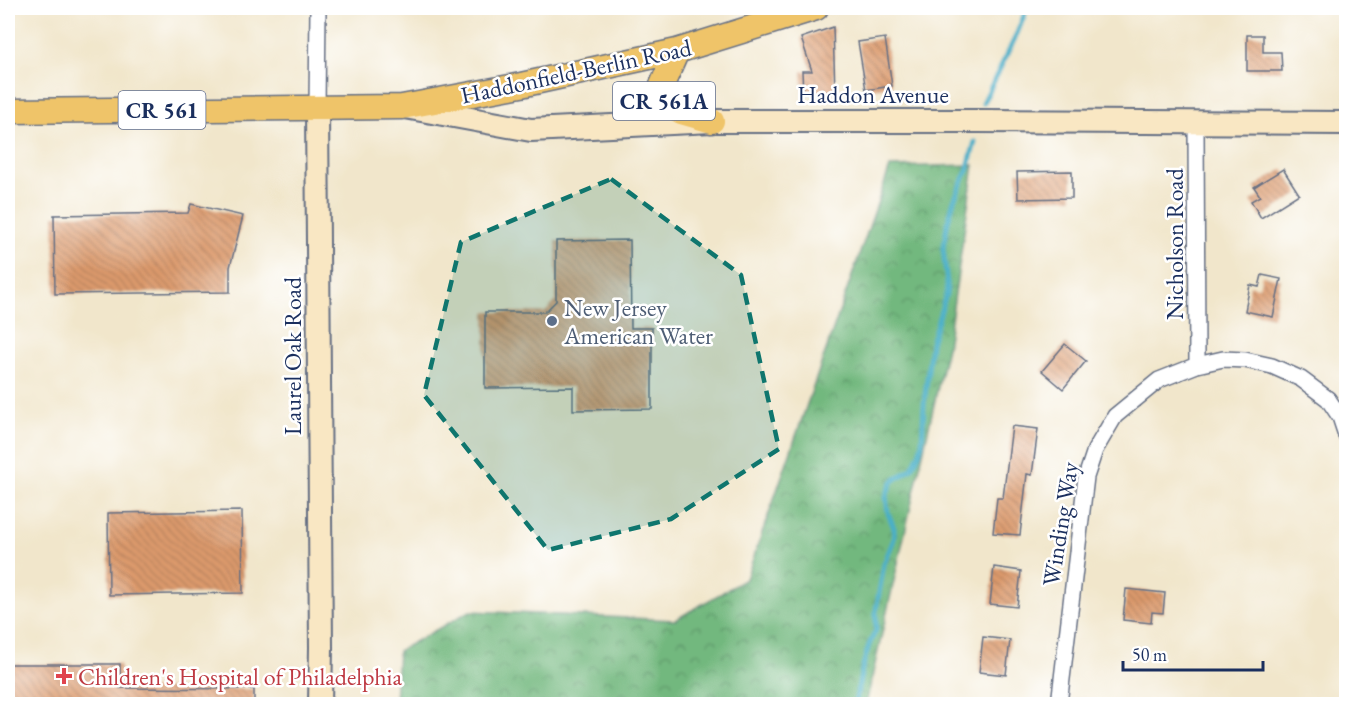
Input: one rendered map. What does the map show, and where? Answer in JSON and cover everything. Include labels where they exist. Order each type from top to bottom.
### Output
[{"type":"main road","name":"Haddonfield-Berlin Road","points":[[8,111],[402,107],[521,86],[677,51],[816,8]]},
{"type":"main road","name":"CR 561A","points":[[677,51],[662,85],[664,102],[681,112],[712,121]]},
{"type":"street","name":"Laurel Oak Road","points":[[318,8],[320,705]]},
{"type":"street","name":"Haddon Avenue","points":[[402,107],[531,130],[712,121],[1347,123]]},
{"type":"street","name":"Nicholson Road","points":[[1196,123],[1197,365]]},
{"type":"street","name":"Winding Way","points":[[1059,705],[1086,477],[1095,450],[1116,416],[1159,380],[1197,365],[1223,360],[1245,360],[1272,366],[1301,380],[1340,405],[1340,417],[1347,435]]},
{"type":"highlighted area","points":[[611,179],[741,275],[779,449],[671,519],[548,550],[424,395],[461,242]]},
{"type":"green space","points":[[974,165],[947,347],[866,704],[395,704],[398,651],[470,611],[675,620],[746,579],[890,167]]},
{"type":"building","points":[[833,27],[835,92],[803,93],[802,71],[812,71],[801,38]]},
{"type":"building","points":[[1247,35],[1263,35],[1263,52],[1281,52],[1282,71],[1247,71]]},
{"type":"building","points":[[885,38],[892,86],[866,90],[858,42]]},
{"type":"building","points":[[1283,169],[1299,194],[1261,218],[1251,201],[1260,196],[1254,187]]},
{"type":"building","points":[[1072,171],[1072,198],[1018,199],[1017,172]]},
{"type":"building","points":[[191,204],[243,216],[230,267],[230,292],[55,294],[54,215],[188,213]]},
{"type":"building","name":"New Jersey American Water","points":[[630,240],[631,328],[652,328],[652,409],[573,410],[573,387],[485,388],[485,312],[545,312],[556,301],[556,241]]},
{"type":"building","points":[[1262,275],[1281,279],[1273,317],[1245,311],[1250,285],[1259,287]]},
{"type":"building","points":[[1065,344],[1086,361],[1063,389],[1042,371]]},
{"type":"building","points":[[1012,426],[1038,429],[1032,475],[1027,474],[1020,535],[993,533],[997,498],[1003,498]]},
{"type":"building","points":[[242,511],[243,593],[109,595],[108,513]]},
{"type":"building","points":[[994,567],[1021,571],[1017,607],[990,604]]},
{"type":"building","points":[[1126,589],[1165,593],[1163,613],[1152,612],[1151,623],[1123,620]]},
{"type":"building","points":[[983,637],[1010,640],[1006,675],[979,672]]},
{"type":"building","name":"Children's Hospital of Philadelphia","points":[[8,664],[120,664],[120,688],[254,689],[254,705],[8,705]]},
{"type":"waterway","points":[[983,103],[1027,8]]},
{"type":"waterway","points":[[855,704],[862,669],[876,630],[876,610],[884,564],[894,539],[894,528],[888,513],[886,496],[892,482],[912,468],[922,443],[931,343],[946,294],[943,248],[954,200],[967,171],[975,142]]},
{"type":"place","name":"New Jersey American Water","points":[[552,321]]},
{"type":"place","name":"Children's Hospital of Philadelphia","points":[[64,676]]}]
